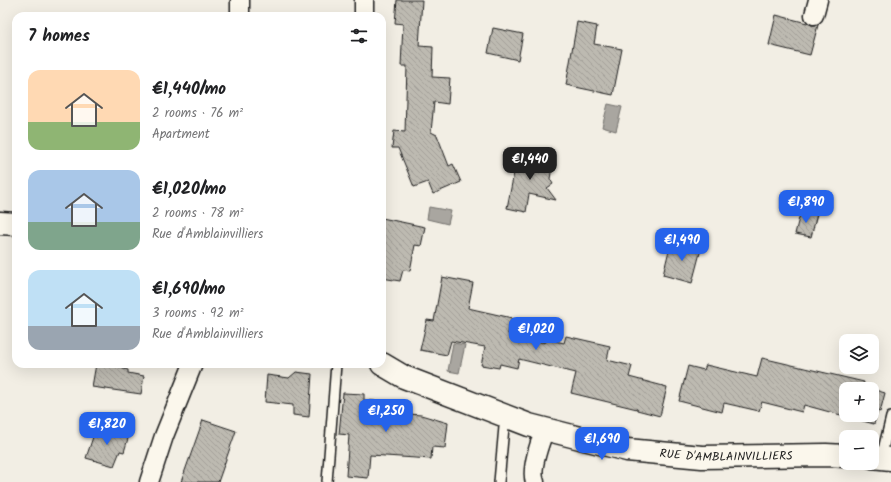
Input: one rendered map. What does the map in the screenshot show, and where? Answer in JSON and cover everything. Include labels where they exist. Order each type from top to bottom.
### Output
[{"type":"street","points":[[240,0],[240,12]]},
{"type":"street","points":[[364,0],[364,12]]},
{"type":"street","points":[[0,224],[12,224]]},
{"type":"street","name":"RUE D'AMBLAINVILLIERS","points":[[386,366],[404,377],[529,425],[627,450],[702,457],[826,454],[839,455]]},
{"type":"street","points":[[149,482],[164,436],[191,368]]},
{"type":"street","points":[[535,482],[533,476],[539,444],[545,429]]},
{"type":"lane","points":[[327,482],[336,368]]},
{"type":"lane","points":[[499,482],[505,416]]},
{"type":"lane","points":[[881,458],[891,417]]},
{"type":"shaded area","points":[[608,104],[622,107],[616,131],[602,127]]},
{"type":"shaded area","points":[[429,207],[451,211],[448,224],[427,219]]},
{"type":"shaded area","points":[[453,343],[465,345],[459,373],[448,371]]},
{"type":"building","points":[[397,0],[422,0],[419,46],[433,47],[432,77],[450,78],[448,104],[434,102],[431,132],[437,135],[449,166],[453,164],[461,182],[433,194],[428,182],[414,187],[398,148],[392,148],[394,131],[405,132],[407,66],[401,66],[403,24],[395,23]]},
{"type":"building","points":[[776,15],[812,25],[818,25],[810,55],[769,45]]},
{"type":"building","points":[[577,22],[597,26],[594,44],[622,49],[613,95],[566,85]]},
{"type":"building","points":[[493,28],[523,34],[518,60],[488,53]]},
{"type":"building","points":[[518,153],[553,160],[550,179],[553,184],[547,188],[556,200],[529,194],[526,212],[507,208]]},
{"type":"building","points":[[801,210],[817,214],[811,237],[795,234]]},
{"type":"building","points":[[386,219],[425,227],[421,246],[415,245],[410,271],[403,270],[400,281],[386,279]]},
{"type":"building","points":[[671,242],[701,249],[692,283],[663,275]]},
{"type":"building","points":[[442,277],[473,283],[468,308],[512,318],[508,334],[545,343],[546,339],[564,343],[566,336],[610,346],[607,360],[632,366],[629,377],[667,387],[660,416],[571,393],[576,373],[519,359],[517,368],[500,364],[499,368],[481,365],[485,347],[451,341],[447,355],[420,350],[427,320],[434,321]]},
{"type":"building","points":[[762,358],[864,382],[839,382],[839,414],[804,405],[802,412],[762,402],[759,411],[724,403],[722,412],[679,401],[688,366],[704,370],[706,365],[757,377]]},
{"type":"building","points":[[95,368],[120,368],[128,370],[128,373],[144,376],[141,394],[92,387]]},
{"type":"building","points":[[296,372],[312,374],[309,417],[293,415],[293,405],[265,402],[267,375],[289,378]]},
{"type":"building","points":[[879,391],[885,393],[879,412]]},
{"type":"building","points":[[343,393],[364,394],[364,400],[387,402],[386,412],[421,415],[448,423],[445,448],[432,447],[431,459],[370,455],[368,478],[346,476],[349,435],[339,434]]},
{"type":"building","points":[[203,420],[236,431],[218,482],[181,482]]},
{"type":"building","points":[[97,425],[129,435],[124,452],[120,451],[114,466],[86,458]]}]
